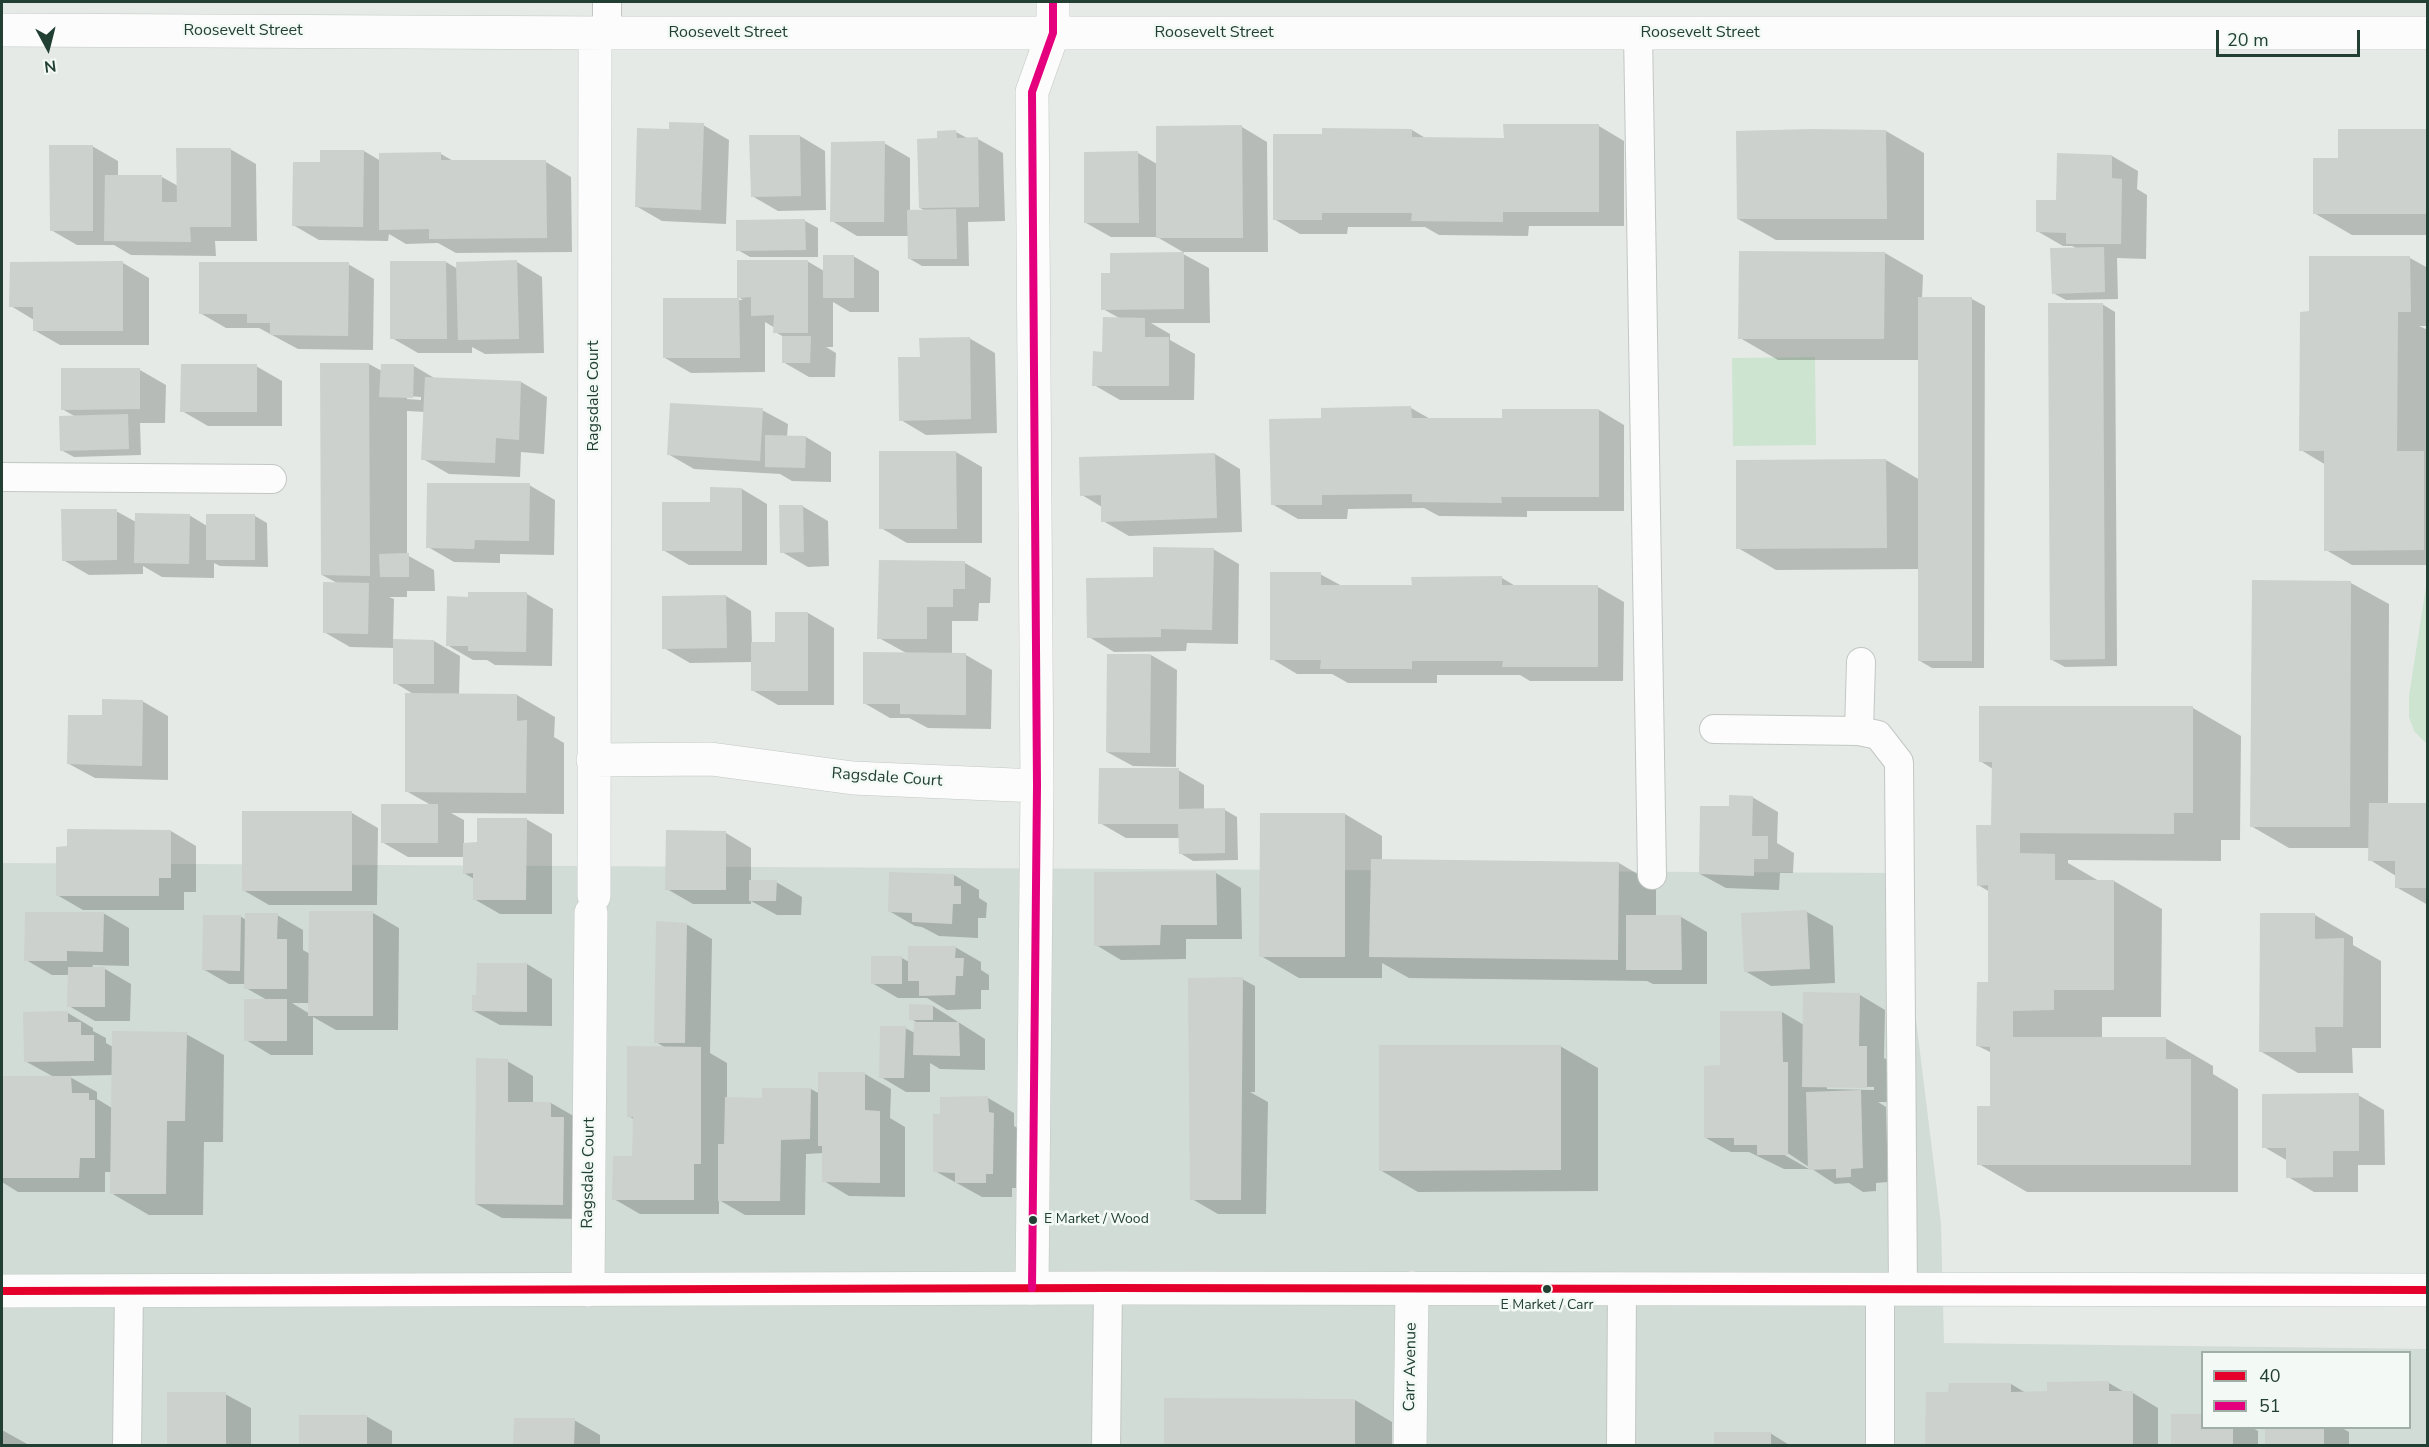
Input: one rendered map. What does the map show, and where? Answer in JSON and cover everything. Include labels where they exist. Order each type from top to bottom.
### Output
[{"type":"street","name":"Roosevelt Street","points":[[2,30],[1053,17],[1638,33],[2427,33]]},
{"type":"street","points":[[1032,1288],[1037,786],[1032,92],[1053,17]]},
{"type":"street","name":"Ragsdale Court","points":[[588,1290],[603,22]]},
{"type":"street","name":"Ragsdale Court","points":[[593,760],[711,759],[852,778],[1037,786]]},
{"type":"street","points":[[2,1291],[1032,1288],[2427,1290]]},
{"type":"street","name":"Carr Avenue","points":[[1410,1446],[1413,1288]]},
{"type":"lane","points":[[1638,33],[1652,875]]},
{"type":"lane","points":[[2,477],[272,479]]},
{"type":"lane","points":[[1859,730],[1861,662]]},
{"type":"lane","points":[[1714,729],[1859,730],[1878,735],[1899,762],[1892,1289],[1880,1446]]},
{"type":"lane","points":[[1106,1446],[1108,1288]]},
{"type":"lane","points":[[1622,1289],[1622,1446]]},
{"type":"lane","points":[[127,1446],[129,1291]]},
{"type":"shaded area","points":[[2,863],[1898,873],[1941,1223],[1944,1343],[2428,1349],[2427,1446],[2,1446]]},
{"type":"green space","points":[[1815,357],[1816,445],[1733,446],[1732,358]]},
{"type":"green space","points":[[2427,580],[2427,744],[2414,731],[2409,717],[2409,696]]},
{"type":"building","points":[[669,122],[704,123],[701,210],[635,207],[637,128],[669,129]]},
{"type":"building","points":[[1503,124],[1599,124],[1599,212],[1503,212],[1503,222],[1411,221],[1412,213],[1322,213],[1322,220],[1273,220],[1273,134],[1322,134],[1322,128],[1412,129],[1412,137],[1504,138]]},
{"type":"building","points":[[1242,125],[1243,238],[1156,238],[1156,126]]},
{"type":"building","points":[[2338,129],[2427,129],[2427,214],[2313,214],[2313,158],[2338,158]]},
{"type":"building","points":[[956,130],[957,138],[978,137],[979,207],[919,208],[917,139],[937,138],[937,131]]},
{"type":"building","points":[[1886,130],[1887,219],[1737,219],[1736,131]]},
{"type":"building","points":[[749,135],[800,135],[801,196],[751,197]]},
{"type":"building","points":[[885,141],[884,222],[830,222],[831,142]]},
{"type":"building","points":[[49,145],[93,145],[93,231],[50,231]]},
{"type":"building","points":[[176,148],[231,148],[231,227],[190,227],[191,242],[104,241],[105,175],[162,175],[162,202],[177,202]]},
{"type":"building","points":[[320,150],[364,150],[363,227],[292,226],[293,162],[320,162]]},
{"type":"building","points":[[1138,151],[1139,223],[1084,223],[1084,152]]},
{"type":"building","points":[[441,152],[441,160],[546,160],[547,238],[429,239],[429,229],[379,230],[379,153]]},
{"type":"building","points":[[2057,153],[2112,155],[2112,178],[2122,179],[2121,244],[2066,244],[2066,233],[2036,232],[2036,200],[2056,200]]},
{"type":"building","points":[[956,209],[957,259],[908,259],[907,210]]},
{"type":"building","points":[[805,219],[806,250],[736,251],[736,220]]},
{"type":"building","points":[[2104,247],[2105,292],[2052,294],[2050,248]]},
{"type":"building","points":[[1739,251],[1885,252],[1884,339],[1738,339]]},
{"type":"building","points":[[1184,252],[1184,309],[1101,310],[1101,273],[1110,273],[1110,253]]},
{"type":"building","points":[[823,255],[854,255],[854,298],[823,298]]},
{"type":"building","points":[[2309,256],[2410,256],[2411,312],[2398,312],[2397,451],[2424,451],[2424,550],[2324,551],[2324,451],[2299,451],[2300,312],[2309,311]]},
{"type":"building","points":[[517,260],[519,339],[458,340],[456,262]]},
{"type":"building","points":[[737,260],[808,260],[808,333],[773,333],[774,315],[751,316],[751,297],[739,298],[740,358],[663,358],[663,298],[737,298]]},
{"type":"building","points":[[123,261],[123,331],[33,331],[33,307],[9,307],[10,262]]},
{"type":"building","points":[[390,261],[446,261],[447,339],[390,339]]},
{"type":"building","points":[[199,262],[349,262],[348,336],[270,335],[270,323],[247,323],[247,314],[199,314]]},
{"type":"building","points":[[1918,297],[1972,297],[1972,661],[1918,661]]},
{"type":"building","points":[[2048,303],[2103,303],[2105,659],[2050,660]]},
{"type":"building","points":[[1103,317],[1145,318],[1145,337],[1169,337],[1169,386],[1092,386],[1093,351],[1102,352]]},
{"type":"building","points":[[782,336],[811,336],[810,363],[782,363]]},
{"type":"building","points":[[970,337],[971,419],[899,421],[898,357],[920,357],[919,338]]},
{"type":"building","points":[[320,363],[369,363],[370,576],[321,575]]},
{"type":"building","points":[[181,364],[257,364],[257,412],[180,412]]},
{"type":"building","points":[[381,364],[414,364],[413,398],[379,397]]},
{"type":"building","points":[[61,368],[140,368],[140,409],[61,410]]},
{"type":"building","points":[[425,377],[521,381],[519,440],[496,438],[495,463],[421,460]]},
{"type":"building","points":[[670,403],[763,408],[760,461],[667,455]]},
{"type":"building","points":[[1411,406],[1412,418],[1502,418],[1502,409],[1599,409],[1599,497],[1501,497],[1502,503],[1412,502],[1412,494],[1322,495],[1322,505],[1271,505],[1269,419],[1321,418],[1321,408]]},
{"type":"building","points":[[128,414],[129,449],[60,451],[59,416]]},
{"type":"building","points":[[765,435],[806,436],[805,468],[765,467]]},
{"type":"building","points":[[879,451],[956,451],[957,529],[879,529]]},
{"type":"building","points":[[1215,453],[1217,518],[1101,522],[1101,495],[1080,496],[1079,457]]},
{"type":"building","points":[[1886,459],[1887,548],[1736,549],[1736,460]]},
{"type":"building","points":[[427,483],[530,483],[529,541],[475,540],[474,549],[426,548]]},
{"type":"building","points":[[710,487],[742,488],[742,551],[662,551],[662,502],[710,502]]},
{"type":"building","points":[[779,505],[803,505],[804,552],[780,553]]},
{"type":"building","points":[[61,509],[117,509],[117,560],[62,561]]},
{"type":"building","points":[[135,513],[190,514],[189,564],[134,563]]},
{"type":"building","points":[[206,514],[255,514],[255,560],[206,560]]},
{"type":"building","points":[[1153,547],[1214,548],[1212,630],[1161,629],[1161,637],[1087,638],[1086,578],[1153,577]]},
{"type":"building","points":[[409,553],[409,577],[380,577],[379,554]]},
{"type":"building","points":[[879,560],[965,561],[965,589],[953,589],[953,607],[927,607],[927,639],[877,639]]},
{"type":"building","points":[[1270,572],[1321,572],[1321,585],[1412,585],[1411,577],[1502,576],[1502,585],[1598,585],[1598,667],[1502,667],[1503,661],[1412,661],[1412,669],[1320,669],[1321,660],[1270,660]]},
{"type":"building","points":[[2252,580],[2351,581],[2350,827],[2250,827]]},
{"type":"building","points":[[323,582],[369,583],[368,634],[323,633]]},
{"type":"building","points":[[468,592],[527,592],[526,652],[468,651],[468,646],[446,646],[447,596],[468,597]]},
{"type":"building","points":[[726,595],[727,648],[662,649],[662,596]]},
{"type":"building","points":[[775,612],[808,612],[808,691],[751,691],[751,642],[775,642]]},
{"type":"building","points":[[393,639],[434,640],[434,684],[393,684]]},
{"type":"building","points":[[863,652],[966,653],[966,715],[900,714],[900,704],[863,704]]},
{"type":"building","points":[[1107,654],[1151,654],[1150,753],[1106,752]]},
{"type":"building","points":[[405,693],[517,694],[517,721],[527,720],[526,793],[405,792]]},
{"type":"building","points":[[102,699],[143,700],[142,766],[67,764],[68,715],[102,715]]},
{"type":"building","points":[[1979,706],[2193,706],[2193,813],[2174,813],[2174,834],[2020,833],[2020,853],[2055,854],[2055,880],[2114,880],[2114,990],[2054,990],[2054,1010],[2013,1011],[2013,1037],[2166,1037],[2166,1059],[2191,1059],[2191,1165],[1977,1165],[1977,1106],[1990,1106],[1990,1047],[1976,1046],[1977,982],[1988,982],[1988,885],[1977,886],[1976,825],[1991,825],[1992,762],[1979,762]]},
{"type":"building","points":[[1099,768],[1179,768],[1179,809],[1225,808],[1225,853],[1179,854],[1178,824],[1098,824]]},
{"type":"building","points":[[1729,795],[1753,796],[1752,836],[1768,836],[1768,859],[1754,859],[1754,876],[1699,874],[1700,806],[1729,806]]},
{"type":"building","points":[[2369,803],[2427,803],[2427,888],[2395,888],[2395,861],[2368,861]]},
{"type":"building","points":[[381,804],[438,804],[438,843],[381,843]]},
{"type":"building","points":[[242,811],[352,811],[352,891],[242,891]]},
{"type":"building","points":[[1260,813],[1345,813],[1345,957],[1259,957]]},
{"type":"building","points":[[477,818],[527,818],[526,900],[473,900],[473,873],[463,874],[463,843],[477,842]]},
{"type":"building","points":[[67,829],[171,830],[171,878],[159,878],[159,896],[56,896],[56,847],[67,846]]},
{"type":"building","points":[[666,830],[726,831],[726,890],[665,890]]},
{"type":"building","points":[[1371,859],[1619,862],[1618,960],[1369,957]]},
{"type":"building","points":[[1216,871],[1217,925],[1161,925],[1160,945],[1094,946],[1094,872]]},
{"type":"building","points":[[889,872],[954,874],[954,886],[961,886],[961,904],[953,904],[952,924],[912,922],[912,913],[888,912]]},
{"type":"building","points":[[749,880],[777,880],[776,901],[749,901]]},
{"type":"building","points":[[1807,910],[1810,969],[1744,972],[1741,913]]},
{"type":"building","points":[[309,911],[373,911],[373,1016],[308,1016]]},
{"type":"building","points":[[25,912],[104,912],[103,952],[67,951],[67,961],[24,961]]},
{"type":"building","points":[[245,913],[278,913],[277,939],[287,939],[287,989],[244,989]]},
{"type":"building","points":[[2260,913],[2315,913],[2315,939],[2344,938],[2343,1027],[2315,1027],[2316,1052],[2259,1052]]},
{"type":"building","points":[[203,915],[241,915],[240,971],[202,970]]},
{"type":"building","points":[[1626,915],[1681,915],[1682,970],[1626,970]]},
{"type":"building","points":[[656,921],[687,923],[685,1043],[654,1043]]},
{"type":"building","points":[[908,946],[956,946],[955,958],[964,958],[963,976],[956,976],[955,995],[919,996],[919,981],[908,981]]},
{"type":"building","points":[[871,956],[902,956],[902,984],[871,984]]},
{"type":"building","points":[[477,963],[527,963],[527,1012],[472,1011],[472,995],[476,995]]},
{"type":"building","points":[[68,967],[105,967],[105,1007],[67,1007]]},
{"type":"building","points":[[1243,977],[1241,1200],[1190,1200],[1188,978]]},
{"type":"building","points":[[1803,992],[1860,993],[1859,1046],[1867,1046],[1867,1088],[1802,1087]]},
{"type":"building","points":[[244,999],[287,999],[287,1041],[244,1041]]},
{"type":"building","points":[[909,1004],[933,1005],[933,1020],[909,1020]]},
{"type":"building","points":[[68,1011],[68,1022],[81,1022],[81,1035],[94,1035],[94,1061],[24,1062],[23,1012]]},
{"type":"building","points":[[1720,1011],[1782,1011],[1783,1062],[1788,1062],[1788,1155],[1757,1155],[1757,1145],[1734,1145],[1734,1138],[1704,1138],[1704,1066],[1720,1065]]},
{"type":"building","points":[[914,1022],[959,1022],[960,1056],[913,1055]]},
{"type":"building","points":[[880,1026],[906,1026],[904,1078],[879,1078]]},
{"type":"building","points":[[112,1031],[187,1032],[185,1121],[167,1121],[166,1194],[110,1194]]},
{"type":"building","points":[[1379,1045],[1561,1045],[1561,1170],[1379,1171]]},
{"type":"building","points":[[627,1046],[701,1047],[701,1164],[694,1164],[694,1200],[612,1200],[613,1156],[632,1156],[633,1117],[627,1117]]},
{"type":"building","points":[[476,1058],[508,1059],[508,1102],[551,1102],[551,1117],[564,1117],[563,1205],[475,1204]]},
{"type":"building","points":[[818,1072],[865,1072],[865,1110],[880,1111],[880,1183],[822,1182],[822,1146],[818,1146]]},
{"type":"building","points":[[2,1076],[71,1076],[72,1093],[89,1093],[89,1100],[95,1100],[95,1158],[80,1158],[79,1178],[2,1178]]},
{"type":"building","points":[[762,1088],[811,1088],[810,1139],[781,1140],[780,1201],[718,1201],[718,1144],[724,1144],[725,1097],[762,1098]]},
{"type":"building","points":[[1861,1090],[1863,1168],[1851,1169],[1851,1177],[1836,1178],[1836,1169],[1808,1170],[1806,1092]]},
{"type":"building","points":[[2359,1093],[2359,1151],[2333,1151],[2333,1177],[2286,1178],[2286,1148],[2262,1148],[2262,1094]]},
{"type":"building","points":[[988,1096],[989,1112],[994,1113],[993,1174],[986,1174],[986,1183],[955,1183],[955,1173],[933,1172],[933,1114],[940,1114],[940,1097]]},
{"type":"building","points":[[2109,1381],[2109,1391],[2133,1391],[2133,1446],[1925,1446],[1926,1392],[1948,1392],[1949,1383],[2011,1383],[2011,1392],[2047,1391],[2047,1382]]},
{"type":"building","points":[[167,1392],[226,1392],[226,1446],[167,1446]]},
{"type":"building","points":[[1164,1398],[1355,1399],[1355,1446],[1164,1446]]},
{"type":"building","points":[[2171,1414],[2201,1414],[2201,1429],[2233,1429],[2233,1446],[2171,1446]]},
{"type":"building","points":[[299,1415],[367,1415],[367,1446],[299,1446]]},
{"type":"building","points":[[514,1418],[575,1418],[574,1446],[513,1446]]},
{"type":"building","points":[[2265,1429],[2324,1429],[2324,1446],[2265,1446]]},
{"type":"building","points":[[1714,1432],[1771,1432],[1771,1446],[1714,1446]]},
{"type":"transit line","name":"51","points":[[1032,1288],[1037,786],[1032,92],[1053,33],[1053,2]]},
{"type":"transit line","name":"40","points":[[2,1291],[1108,1288],[2428,1290]]},
{"type":"place","name":"E Market / Wood","points":[[1033,1220]]},
{"type":"place","name":"E Market / Carr","points":[[1547,1289]]}]
